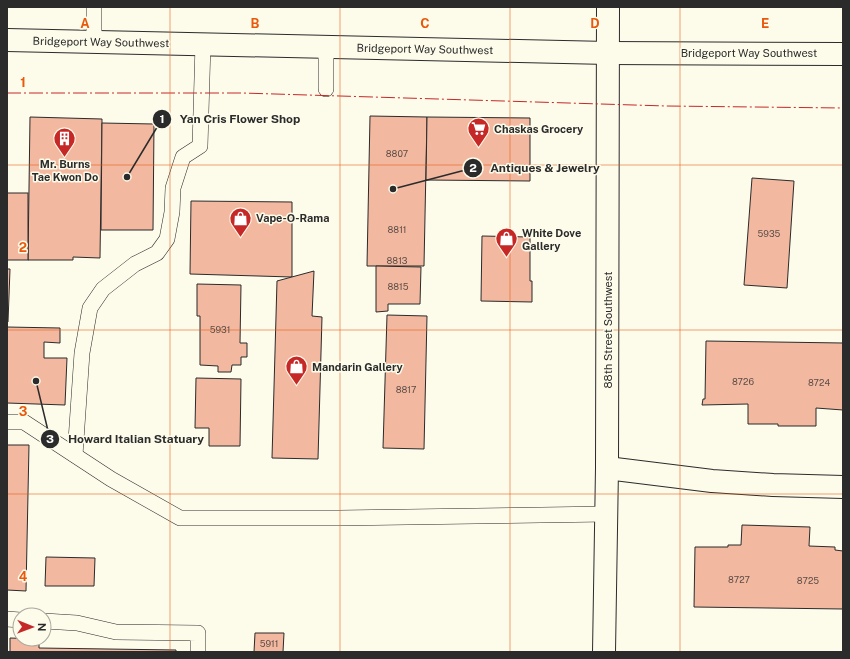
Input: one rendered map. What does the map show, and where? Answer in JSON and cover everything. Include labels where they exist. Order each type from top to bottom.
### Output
[{"type":"street","name":"88th Street Southwest","points":[[604,652],[608,468],[608,7]]},
{"type":"street","name":"Bridgeport Way Southwest","points":[[7,40],[608,53],[843,54]]},
{"type":"street","points":[[608,468],[712,481],[773,485],[843,487]]},
{"type":"lane","points":[[94,7],[94,42]]},
{"type":"lane","points":[[75,455],[82,353],[90,308],[103,289],[135,264],[157,253],[168,239],[172,212],[173,188],[183,157],[200,146],[203,44]]},
{"type":"lane","points":[[326,47],[326,89]]},
{"type":"lane","points":[[7,422],[24,422],[111,479],[180,518],[339,518],[607,514]]},
{"type":"lane","points":[[52,621],[77,623],[116,632],[198,633],[198,652]]},
{"type":"building","points":[[370,116],[427,117],[424,266],[367,266]]},
{"type":"building","name":"Mr. Burns Tae Kwon Do","points":[[30,117],[102,119],[100,258],[73,257],[73,260],[28,260]]},
{"type":"building","name":"Chaskas Grocery","points":[[427,117],[530,118],[530,181],[426,180]]},
{"type":"building","points":[[102,123],[154,124],[153,230],[101,230]]},
{"type":"building","points":[[752,178],[794,181],[787,288],[744,285]]},
{"type":"building","points":[[7,193],[28,193],[28,260],[7,260]]},
{"type":"building","name":"Vape-O-Rama","points":[[191,201],[292,202],[292,277],[190,274]]},
{"type":"building","name":"White Dove Gallery","points":[[482,236],[530,237],[530,281],[532,281],[532,302],[481,301]]},
{"type":"building","points":[[376,266],[421,267],[420,304],[388,304],[388,311],[376,312]]},
{"type":"building","points":[[7,269],[10,269],[8,322],[7,322]]},
{"type":"building","name":"Mandarin Gallery","points":[[314,271],[312,316],[322,317],[318,459],[272,458],[277,281]]},
{"type":"building","points":[[197,284],[241,285],[240,343],[247,343],[247,357],[241,357],[241,365],[232,365],[231,372],[218,372],[218,366],[200,365],[200,316],[197,316]]},
{"type":"building","points":[[387,315],[427,316],[424,449],[383,448]]},
{"type":"building","points":[[7,327],[60,328],[60,343],[44,342],[44,358],[67,358],[65,405],[7,403]]},
{"type":"building","points":[[706,341],[843,343],[843,410],[816,408],[816,426],[778,426],[778,424],[748,424],[748,404],[702,405],[703,399],[705,399]]},
{"type":"building","points":[[196,378],[241,379],[240,446],[209,446],[209,428],[195,428]]},
{"type":"building","points":[[7,445],[29,445],[26,591],[7,590]]},
{"type":"building","points":[[742,525],[810,527],[809,546],[835,547],[835,550],[843,551],[843,609],[694,607],[695,547],[728,547],[728,545],[741,545]]},
{"type":"building","points":[[46,557],[95,558],[94,586],[45,586]]},
{"type":"building","points":[[255,633],[284,633],[283,652],[254,652]]},
{"type":"building","points":[[10,638],[12,638],[12,647],[176,650],[176,652],[10,652]]},
{"type":"power","points":[[7,93],[242,93],[666,106],[843,108]]},
{"type":"place","name":"Chaskas Grocery","points":[[478,148]]},
{"type":"place","name":"Mr. Burns Tae Kwon Do","points":[[65,158]]},
{"type":"place","name":"Yan Cris Flower Shop","points":[[127,177]]},
{"type":"place","name":"Antiques & Jewelry","points":[[393,189]]},
{"type":"place","name":"Vape-O-Rama","points":[[241,238]]},
{"type":"place","name":"White Dove Gallery","points":[[506,258]]},
{"type":"place","name":"Howard Italian Statuary","points":[[36,381]]},
{"type":"place","name":"Mandarin Gallery","points":[[297,386]]}]
